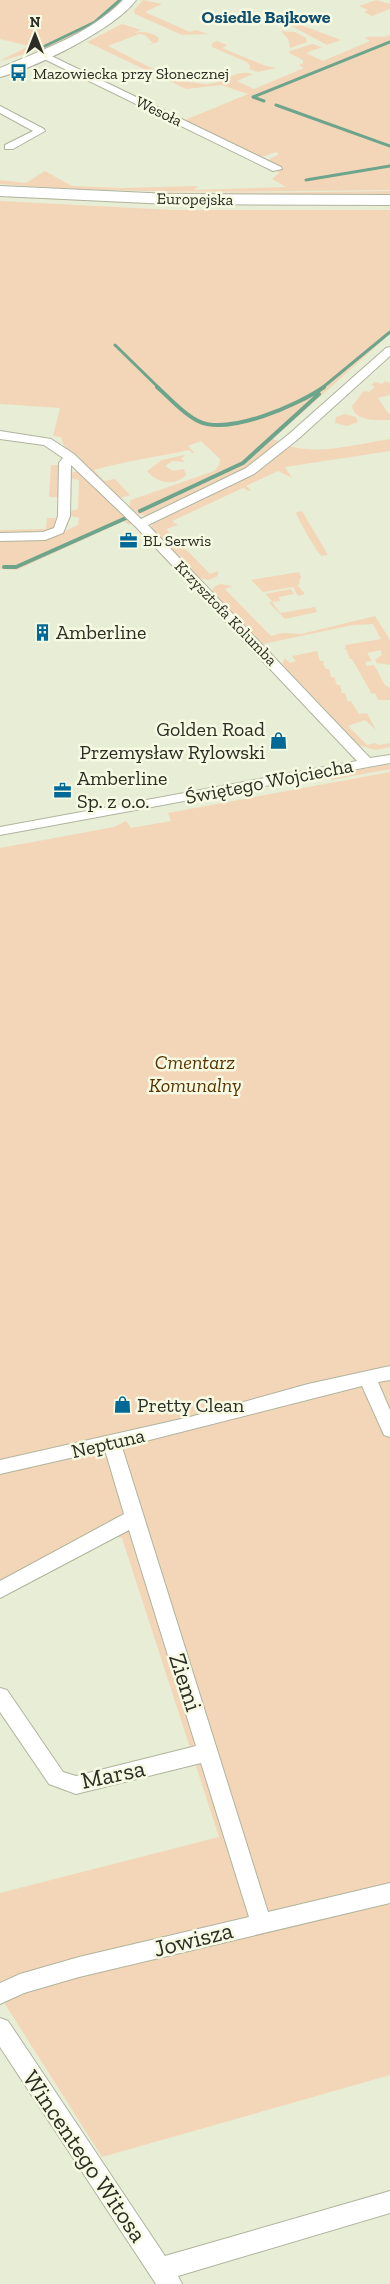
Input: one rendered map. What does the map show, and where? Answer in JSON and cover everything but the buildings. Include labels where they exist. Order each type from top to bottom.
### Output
[{"type":"main road","name":"Europejska","points":[[0,191],[156,199],[390,200]]},
{"type":"main road","name":"Europejska","points":[[0,199],[151,207],[390,208]]},
{"type":"street","points":[[0,73],[106,22],[130,0]]},
{"type":"street","name":"Wesoła","points":[[41,54],[277,169]]},
{"type":"street","points":[[0,109],[40,131],[9,147]]},
{"type":"street","points":[[140,524],[228,484],[250,471],[284,445],[390,350]]},
{"type":"street","name":"Krzysztofa Kolumba","points":[[0,435],[47,442],[70,457],[140,524],[367,763]]},
{"type":"street","points":[[0,537],[45,536],[59,530],[64,516],[66,463],[70,457]]},
{"type":"street","name":"Świętego Wojciecha","points":[[0,831],[390,759]]},
{"type":"street","name":"Neptuna","points":[[0,1467],[190,1424],[308,1391],[390,1373]]},
{"type":"street","points":[[367,1378],[390,1430]]},
{"type":"street","name":"Ziemi","points":[[111,1442],[261,1922]]},
{"type":"street","points":[[0,1590],[134,1518]]},
{"type":"street","name":"Marsa","points":[[0,1696],[56,1778],[76,1785],[208,1752]]},
{"type":"street","name":"Jowisza","points":[[0,1994],[20,1984],[79,1966],[390,1893]]},
{"type":"street","name":"Wincentego Witosa","points":[[2,2036],[165,2277]]},
{"type":"street","points":[[165,2277],[390,2202]]},
{"type":"green space","points":[[0,0],[126,0],[97,22],[66,39],[0,61],[29,46],[0,39]]},
{"type":"green space","points":[[143,0],[162,4],[145,12],[190,32],[196,30],[208,34],[182,35],[135,14],[134,10]]},
{"type":"green space","points":[[376,0],[390,4],[390,9],[372,16],[364,12],[368,10],[359,6]]},
{"type":"green space","points":[[285,15],[294,19],[290,21],[341,40],[327,45],[284,22],[282,19]]},
{"type":"green space","points":[[122,24],[141,30],[134,33],[153,34],[159,38],[158,42],[145,46],[153,43],[145,35],[139,34],[108,46],[143,64],[180,79],[206,84],[218,82],[241,73],[253,74],[237,81],[254,89],[304,68],[299,65],[303,63],[303,60],[289,53],[290,51],[312,44],[322,47],[306,53],[323,61],[370,41],[365,38],[390,35],[390,190],[146,191],[0,184],[0,180],[26,183],[45,171],[72,186],[123,188],[198,186],[194,190],[286,187],[272,179],[279,173],[268,160],[279,154],[276,152],[265,156],[255,156],[185,120],[248,94],[221,85],[186,89],[87,42]]},
{"type":"green space","points":[[281,31],[295,32],[306,38],[307,42],[290,48],[288,39]]},
{"type":"green space","points":[[217,41],[227,45],[222,48],[266,66],[276,68],[258,72],[249,69],[250,66],[247,62],[212,47],[212,43]]},
{"type":"green space","points":[[0,186],[146,192],[390,191],[390,197],[146,195],[0,188]]},
{"type":"green space","points":[[0,193],[390,202],[390,205],[174,205],[4,197],[0,196]]},
{"type":"green space","points":[[0,201],[173,210],[390,210],[390,334],[273,439],[281,442],[247,469],[149,516],[138,514],[129,506],[131,500],[214,471],[219,465],[220,459],[201,441],[188,446],[194,452],[192,453],[189,450],[94,470],[104,481],[115,479],[130,495],[120,498],[64,446],[61,437],[53,436],[60,408],[0,404]]},
{"type":"green space","points":[[385,381],[390,383],[390,395],[378,398],[388,413],[390,413],[390,420],[367,419],[357,415],[352,406],[364,391],[369,392],[375,387],[371,385],[375,382],[382,384]]},
{"type":"green space","points":[[345,414],[356,417],[358,422],[347,426],[335,423],[336,417]]},
{"type":"green space","points":[[390,439],[390,451],[285,467],[292,478],[278,471],[246,486],[251,490],[249,491],[243,488],[172,521],[178,525],[166,529],[210,574],[218,571],[218,576],[209,580],[199,578],[152,529],[152,525],[156,522],[241,480],[289,446],[327,449]]},
{"type":"green space","points":[[184,455],[181,458],[184,462],[172,461],[165,466],[173,471],[184,469],[186,475],[181,479],[171,482],[161,481],[147,471],[162,460]]},
{"type":"green space","points":[[51,465],[60,465],[59,497],[49,497]]},
{"type":"green space","points":[[78,472],[132,523],[129,525],[124,521],[17,570],[0,569],[0,539],[56,535],[78,525],[79,518],[68,515],[71,511],[78,509],[79,480],[70,478],[70,473]]},
{"type":"green space","points":[[302,511],[328,555],[320,556],[296,513],[294,513]]},
{"type":"green space","points":[[47,518],[58,518],[57,526],[50,532],[0,536],[0,530],[46,529]]},
{"type":"green space","points":[[299,572],[301,577],[300,584],[297,585],[305,594],[298,596],[293,587],[263,592],[251,580]]},
{"type":"green space","points":[[220,584],[233,586],[225,589],[271,636],[282,633],[301,634],[375,616],[390,640],[390,665],[377,663],[375,660],[382,655],[381,650],[367,653],[372,661],[365,662],[367,666],[374,665],[385,685],[390,688],[390,700],[378,700],[375,693],[372,694],[344,648],[346,648],[345,645],[381,639],[373,624],[353,625],[263,644],[212,591],[214,587]]},
{"type":"green space","points":[[291,589],[294,594],[279,597],[280,601],[272,602],[280,613],[315,607],[317,612],[285,619],[269,603],[272,601],[265,594]]},
{"type":"green space","points":[[317,651],[320,661],[324,661],[323,664],[326,669],[329,669],[331,677],[334,677],[337,685],[340,685],[342,693],[345,693],[348,702],[351,701],[359,714],[367,713],[376,730],[365,720],[348,726],[367,745],[390,743],[390,747],[375,750],[359,745],[282,664],[285,658],[290,663],[296,661],[292,656]]},
{"type":"green space","points":[[390,764],[390,769],[331,780],[329,775]]},
{"type":"green space","name":"Cmentarz Komunalny","points":[[390,772],[390,2075],[102,2157],[0,1996],[0,1893],[219,1837],[122,1538],[110,1535],[0,1598],[0,848],[114,827],[126,821],[131,828],[171,821],[168,813]]},
{"type":"waterway","points":[[45,46],[95,22],[120,0]]},
{"type":"waterway","points":[[264,101],[253,97],[390,42]]},
{"type":"waterway","points":[[276,105],[390,146]]},
{"type":"waterway","points":[[306,180],[390,166]]},
{"type":"waterway","points":[[322,388],[390,332]]},
{"type":"waterway","points":[[115,345],[159,388]]},
{"type":"waterway","points":[[157,387],[187,414],[198,421],[211,425],[244,422],[281,410],[324,387]]},
{"type":"waterway","points":[[140,511],[243,463],[319,394]]},
{"type":"waterway","points":[[4,567],[16,567],[126,518]]},
{"type":"place","name":"Mazowiecka przy Słonecznej","points":[[19,73]]},
{"type":"place","name":"BL Serwis","points":[[129,540]]},
{"type":"place","name":"Amberline","points":[[42,632]]},
{"type":"place","name":"Golden Road Przemysław Rylowski","points":[[279,741]]},
{"type":"place","name":"Amberline Sp. z o.o.","points":[[63,790]]},
{"type":"place","name":"Pretty Clean","points":[[123,1405]]},
{"type":"district","name":"Osiedle Bajkowe","points":[[266,17]]}]
